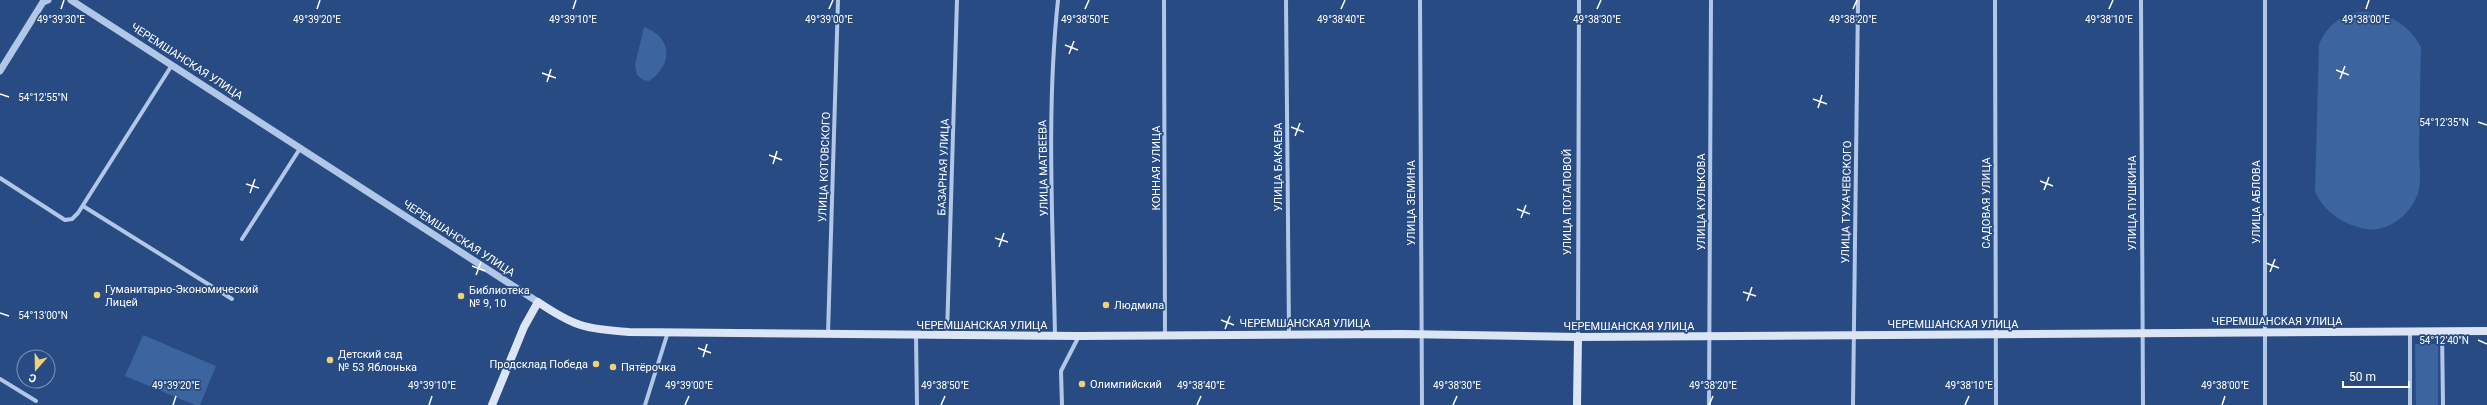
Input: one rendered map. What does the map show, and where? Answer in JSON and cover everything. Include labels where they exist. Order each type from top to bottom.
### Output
[{"type":"main road","name":"ЧЕРЕМШАНСКАЯ УЛИЦА","points":[[538,302],[576,325],[587,328],[629,332],[1055,336],[1420,334],[1578,337],[2410,331],[2487,332]]},
{"type":"main road","points":[[492,405],[524,326],[538,302]]},
{"type":"main road","name":"УЛИЦА ПОТАПОВОЙ","points":[[1577,405],[1578,337]]},
{"type":"street","points":[[0,71],[43,2],[48,0]]},
{"type":"street","name":"УЛИЦА КОТОВСКОГО","points":[[828,335],[838,0]]},
{"type":"street","name":"БАЗАРНАЯ УЛИЦА","points":[[947,335],[957,0]]},
{"type":"street","name":"УЛИЦА МАТВЕЕВА","points":[[1055,336],[1051,133],[1054,43],[1058,0]]},
{"type":"street","name":"КОННАЯ УЛИЦА","points":[[1164,0],[1165,336]]},
{"type":"street","name":"УЛИЦА БАКАЕВА","points":[[1286,0],[1289,334]]},
{"type":"street","name":"УЛИЦА ЗЕМИНА","points":[[1420,0],[1420,334],[1422,405]]},
{"type":"street","name":"УЛИЦА ПОТАПОВОЙ","points":[[1578,337],[1579,0]]},
{"type":"street","name":"УЛИЦА КУЛЬКОВА","points":[[1709,405],[1711,0]]},
{"type":"street","name":"УЛИЦА ТУХАЧЕВСКОГО","points":[[1853,405],[1858,0]]},
{"type":"street","name":"САДОВАЯ УЛИЦА","points":[[1995,0],[1996,405]]},
{"type":"street","name":"УЛИЦА ПУШКИНА","points":[[2141,0],[2143,405]]},
{"type":"street","name":"УЛИЦА АБЛОВА","points":[[2265,0],[2265,405]]},
{"type":"street","name":"ЧЕРЕМШАНСКАЯ УЛИЦА","points":[[74,1],[538,302]]},
{"type":"street","points":[[0,178],[65,220],[72,219],[83,206],[173,64]]},
{"type":"street","points":[[242,239],[301,148]]},
{"type":"street","points":[[83,206],[232,299]]},
{"type":"street","points":[[2410,331],[2410,405]]},
{"type":"street","points":[[2442,331],[2443,405]]},
{"type":"street","points":[[645,405],[668,332]]},
{"type":"street","points":[[916,335],[917,405]]},
{"type":"street","points":[[1062,405],[1061,371],[1078,336]]},
{"type":"street","points":[[0,379],[36,402]]},
{"type":"shaded area","points":[[2360,12],[2379,14],[2395,20],[2409,31],[2421,47],[2419,150],[2420,178],[2418,193],[2410,209],[2403,216],[2388,226],[2379,229],[2361,228],[2340,219],[2323,205],[2315,192],[2319,44],[2326,32],[2335,22],[2353,13]]},
{"type":"shaded area","points":[[644,27],[653,31],[660,37],[666,51],[666,59],[663,67],[649,81],[643,80],[637,75],[635,65]]},
{"type":"shaded area","points":[[143,335],[216,366],[200,405],[195,405],[125,376]]},
{"type":"shaded area","points":[[2415,344],[2438,344],[2438,405],[2416,405]]},
{"type":"place","name":"Гуманитарно-Экономический Лицей","points":[[97,295]]},
{"type":"place","name":"Библиотека № 9, 10","points":[[461,296]]},
{"type":"place","name":"Людмила","points":[[1106,305]]},
{"type":"place","name":"Детский сад № 53 Яблонька","points":[[330,360]]},
{"type":"place","name":"Продсклад Победа","points":[[596,364]]},
{"type":"place","name":"Пятёрочка","points":[[613,367]]},
{"type":"place","name":"Олимпийский","points":[[1082,384]]}]
